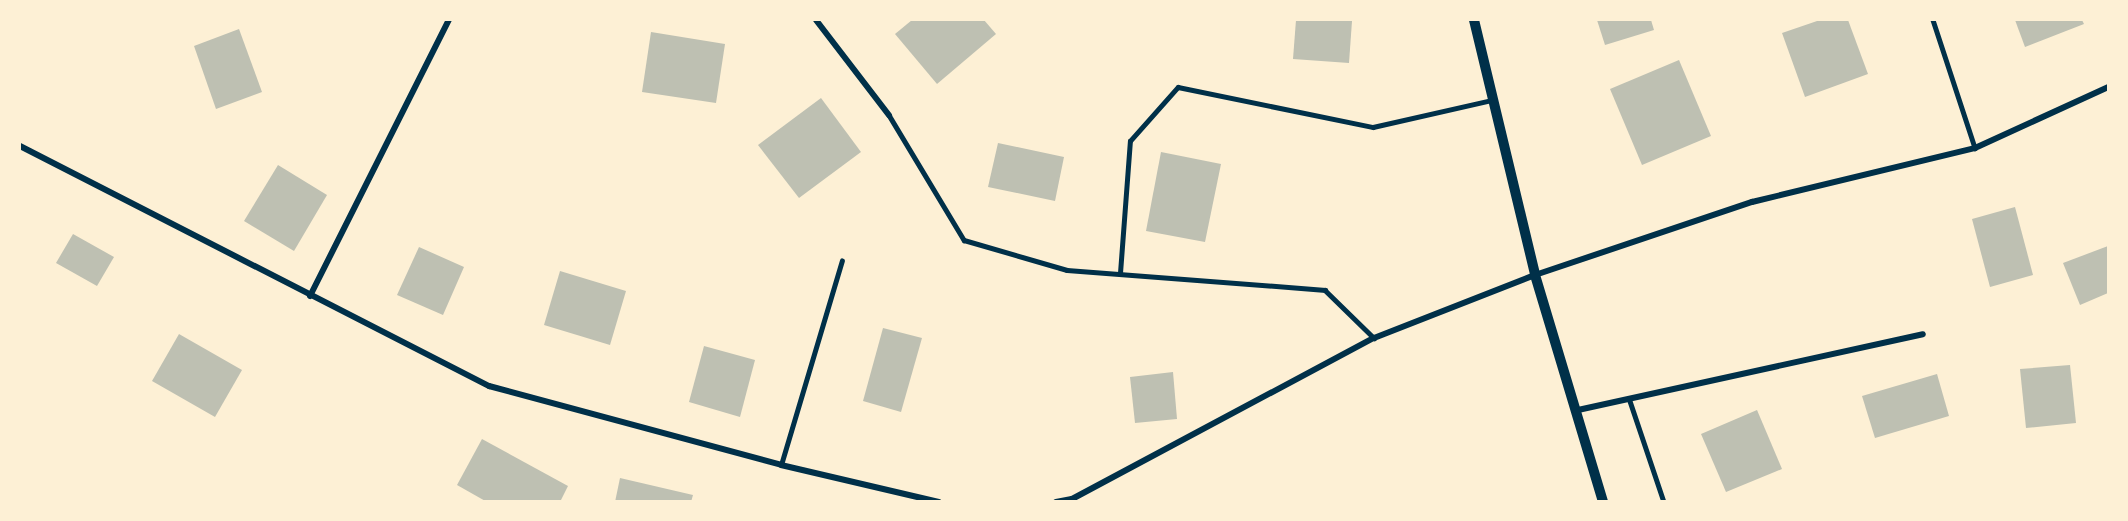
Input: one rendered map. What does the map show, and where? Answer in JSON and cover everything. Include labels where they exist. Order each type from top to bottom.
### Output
[{"type":"street","points":[[310,296],[449,20]]},
{"type":"street","points":[[816,20],[890,115]]},
{"type":"street","points":[[1474,20],[1535,275],[1578,410],[1603,501]]},
{"type":"street","points":[[1056,501],[1072,499],[1374,338],[1535,275],[1752,202],[1975,148],[2109,87]]},
{"type":"street","points":[[20,146],[489,386],[781,465],[939,501]]},
{"type":"street","points":[[1578,410],[1923,334]]},
{"type":"lane","points":[[1933,20],[1975,148]]},
{"type":"lane","points":[[1120,273],[1130,141],[1178,87],[1373,127],[1492,100]]},
{"type":"lane","points":[[890,115],[964,240],[1067,270],[1325,290],[1374,338]]},
{"type":"lane","points":[[781,465],[842,261]]},
{"type":"lane","points":[[1629,398],[1664,501]]},
{"type":"building","points":[[912,20],[984,20],[996,34],[937,84],[895,34]]},
{"type":"building","points":[[1296,20],[1352,21],[1349,63],[1293,59]]},
{"type":"building","points":[[1597,20],[1651,20],[1654,30],[1605,45]]},
{"type":"building","points":[[1820,20],[1848,20],[1868,74],[1805,97],[1782,33]]},
{"type":"building","points":[[2015,20],[2082,20],[2084,24],[2025,47]]},
{"type":"building","points":[[239,29],[262,92],[216,109],[194,46]]},
{"type":"building","points":[[651,32],[725,44],[716,103],[642,92]]},
{"type":"building","points":[[1679,60],[1711,136],[1642,165],[1610,89]]},
{"type":"building","points":[[821,98],[861,152],[799,198],[758,145]]},
{"type":"building","points":[[998,143],[1064,157],[1055,201],[988,187]]},
{"type":"building","points":[[1161,152],[1221,164],[1205,242],[1146,231]]},
{"type":"building","points":[[278,165],[327,195],[294,251],[244,221]]},
{"type":"building","points":[[2015,207],[2033,275],[1990,287],[1972,219]]},
{"type":"building","points":[[73,234],[114,257],[97,286],[56,263]]},
{"type":"building","points":[[2108,246],[2108,293],[2080,305],[2063,263]]},
{"type":"building","points":[[419,247],[464,267],[443,315],[397,295]]},
{"type":"building","points":[[560,271],[626,291],[610,345],[544,325]]},
{"type":"building","points":[[883,328],[922,338],[901,412],[863,401]]},
{"type":"building","points":[[179,334],[242,370],[215,417],[152,381]]},
{"type":"building","points":[[704,346],[755,360],[740,417],[689,402]]},
{"type":"building","points":[[2070,365],[2076,423],[2026,428],[2020,369]]},
{"type":"building","points":[[1173,372],[1177,419],[1135,423],[1130,377]]},
{"type":"building","points":[[1937,374],[1949,416],[1875,438],[1862,396]]},
{"type":"building","points":[[1757,410],[1782,469],[1726,492],[1701,434]]},
{"type":"building","points":[[482,439],[568,486],[560,502],[487,502],[457,485]]},
{"type":"building","points":[[620,478],[693,495],[691,502],[615,502]]}]
